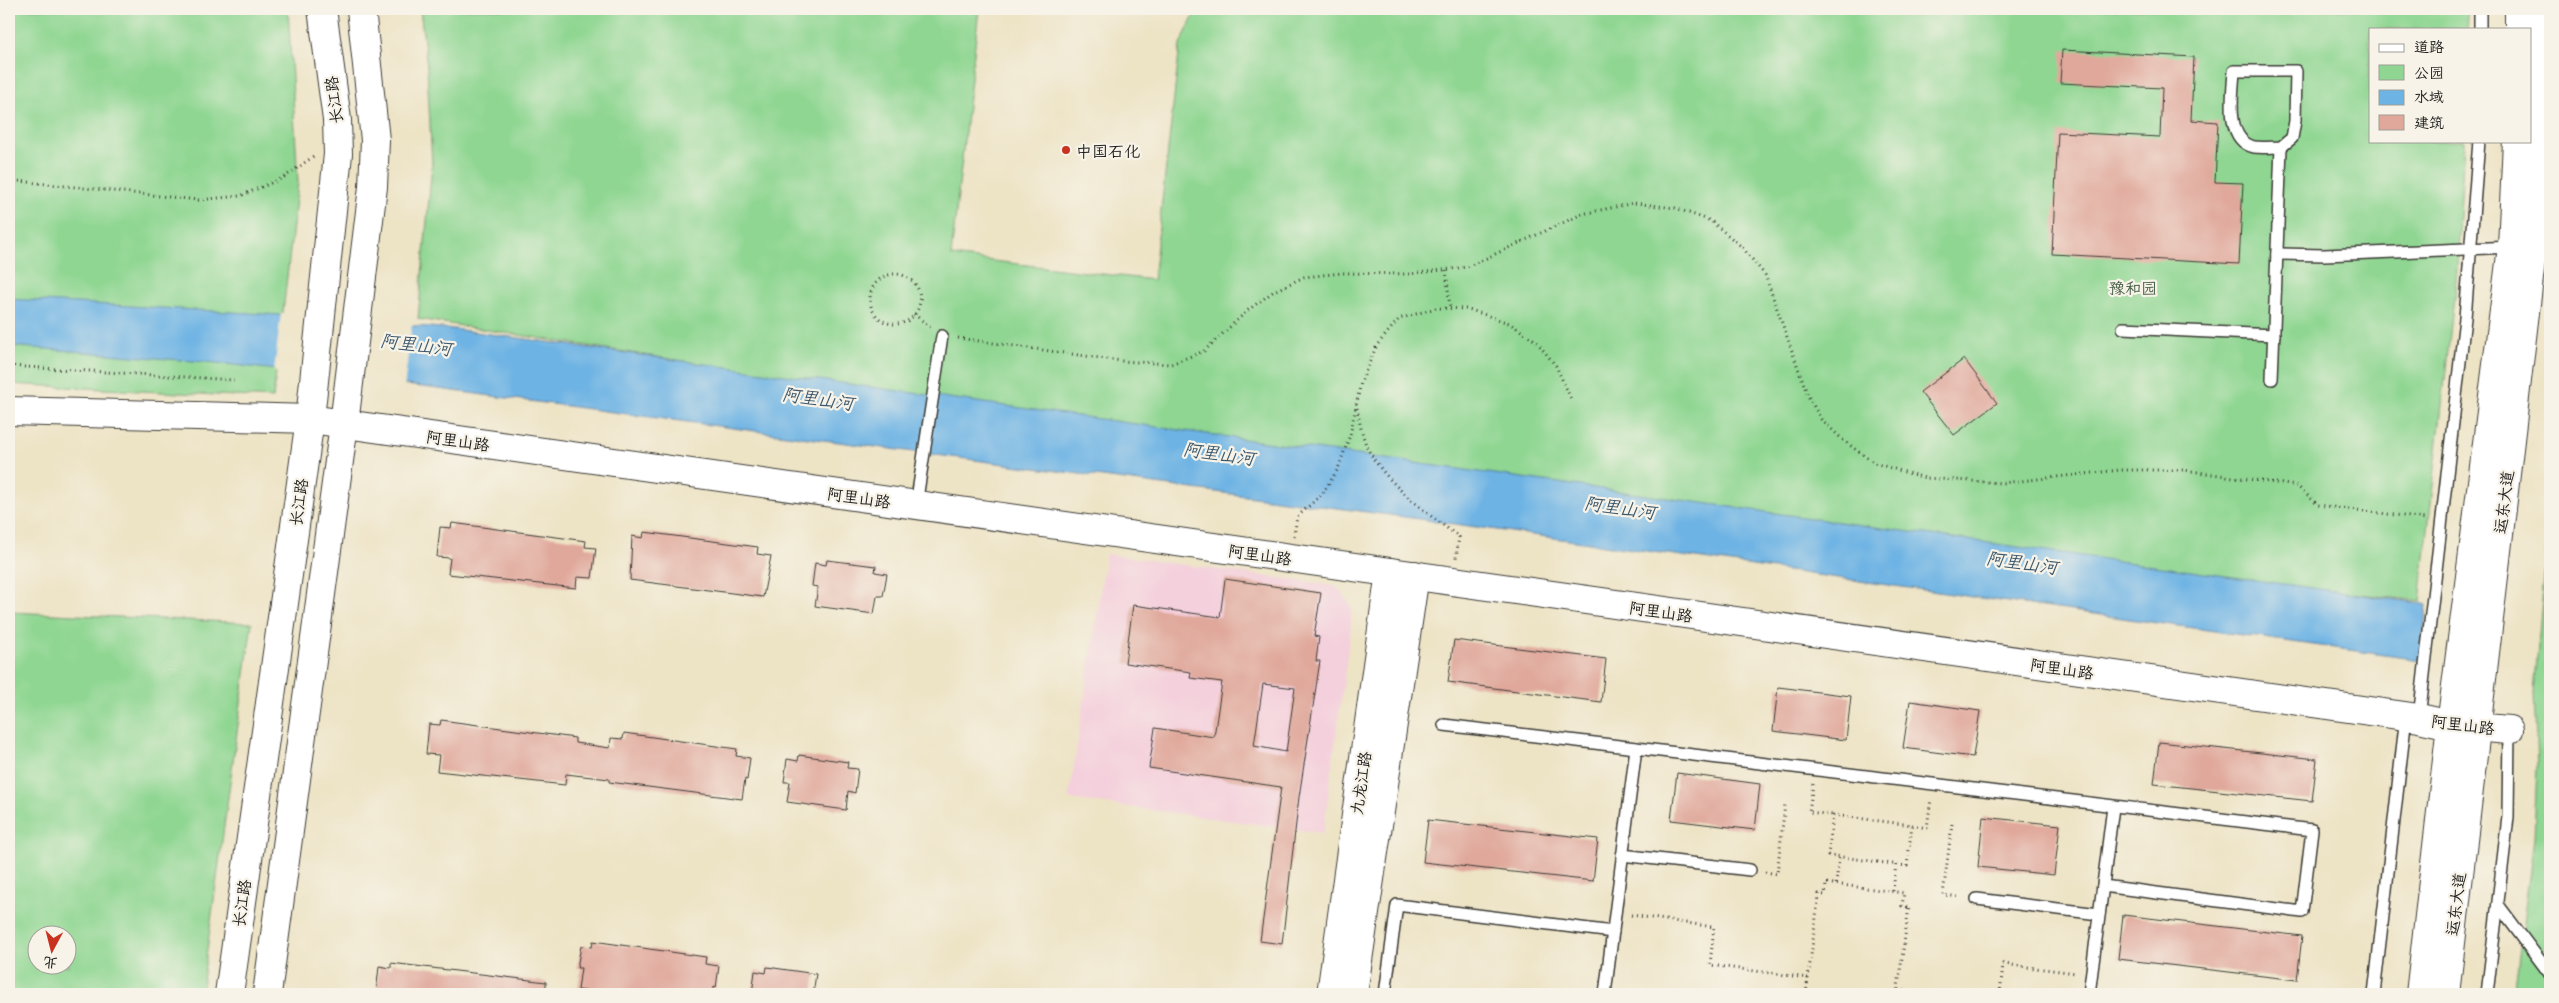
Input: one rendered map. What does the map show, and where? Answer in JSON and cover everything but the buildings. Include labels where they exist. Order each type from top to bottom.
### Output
[{"type":"street","name":"长江路","points":[[229,994],[310,419],[321,316],[337,141],[322,9]]},
{"type":"street","points":[[267,994],[350,382],[374,186],[375,140],[361,9]]},
{"type":"street","points":[[2519,9],[2519,28]]},
{"type":"street","name":"运东大道","points":[[2420,994],[2464,725],[2533,244],[2544,78],[2544,9]]},
{"type":"street","name":"运东大道","points":[[2444,994],[2464,725],[2512,247],[2518,142]]},
{"type":"street","name":"阿里山路","points":[[9,410],[310,419],[2509,730]]},
{"type":"street","name":"九龙江路","points":[[1331,994],[1402,574]]},
{"type":"street","name":"九龙江路","points":[[1353,994],[1402,574]]},
{"type":"lane","points":[[2480,9],[2480,28]]},
{"type":"lane","points":[[2272,379],[2281,148],[2292,138],[2295,120],[2296,71],[2234,71],[2232,108],[2235,128],[2240,140],[2253,146],[2281,148]]},
{"type":"lane","points":[[2374,994],[2441,521],[2472,248],[2479,142]]},
{"type":"lane","points":[[2277,254],[2324,255],[2512,247]]},
{"type":"lane","points":[[2123,328],[2274,336]]},
{"type":"lane","points":[[916,505],[942,336]]},
{"type":"lane","points":[[1444,725],[2312,830],[2302,912],[2103,886]]},
{"type":"lane","points":[[2487,994],[2499,906],[2508,817],[2509,730]]},
{"type":"lane","points":[[1605,994],[1636,748]]},
{"type":"lane","points":[[2089,994],[2113,807]]},
{"type":"lane","points":[[1622,855],[1750,870]]},
{"type":"lane","points":[[1977,899],[2099,914]]},
{"type":"lane","points":[[1385,994],[1397,905],[1613,932]]},
{"type":"lane","points":[[2499,906],[2550,974]]},
{"type":"path","points":[[9,180],[198,200],[240,196],[283,178],[337,141]]},
{"type":"path","points":[[914,314],[942,336],[1121,361],[1171,364],[1204,352],[1247,311],[1274,291],[1304,277],[1342,273],[1410,274],[1467,267],[1582,214],[1634,203],[1675,208],[1711,221],[1742,247],[1766,275],[1808,396],[1820,419],[1843,440],[1874,463],[1925,478],[2002,483],[2120,470],[2184,470],[2297,486],[2318,505],[2441,521]]},
{"type":"path","points":[[1446,270],[1450,308]]},
{"type":"path","points":[[896,274],[910,279],[919,294],[919,302],[914,314],[905,322],[896,323],[880,319],[870,302],[874,285],[888,275],[896,274]]},
{"type":"path","points":[[1297,517],[1323,493],[1338,470],[1357,407],[1360,382],[1377,345],[1399,318],[1436,308],[1450,308],[1468,309],[1509,324],[1536,341],[1556,366],[1571,399]]},
{"type":"path","points":[[9,366],[234,380]]},
{"type":"path","points":[[1357,407],[1365,443],[1387,477],[1420,508],[1459,537]]},
{"type":"path","points":[[1814,770],[1809,812],[1927,828],[1932,785]]},
{"type":"path","points":[[1750,870],[1777,874],[1785,804]]},
{"type":"path","points":[[1833,815],[1828,856],[1907,866],[1912,825]]},
{"type":"path","points":[[1952,824],[1943,895],[1977,899]]},
{"type":"path","points":[[1836,884],[1839,857]]},
{"type":"path","points":[[1893,891],[1896,864]]},
{"type":"path","points":[[1806,994],[1819,894],[1825,895],[1826,883],[1904,893],[1902,906],[1909,907],[1897,992],[1929,994]]},
{"type":"path","points":[[1615,913],[1714,927],[1710,965],[1808,978]]},
{"type":"path","points":[[2000,994],[2003,964],[2092,975]]},
{"type":"shaded area","points":[[1106,554],[1335,586],[1344,595],[1352,609],[1350,633],[1323,833],[1069,799]]},
{"type":"green space","points":[[9,9],[288,9],[298,182],[273,398],[9,384]]},
{"type":"green space","name":"豫和园","points":[[420,9],[979,9],[951,256],[1153,280],[1180,45],[1197,9],[2467,9],[2468,28],[2369,28],[2369,142],[2464,142],[2457,271],[2420,601],[2011,553],[865,390],[418,319],[432,165],[427,67]]},
{"type":"green space","points":[[2550,507],[2550,994],[2514,994],[2534,838],[2537,766],[2534,693]]},
{"type":"green space","points":[[9,612],[252,623],[201,994],[9,994]]},
{"type":"water","name":"阿里山河","points":[[9,299],[266,314],[454,329],[2420,603],[2427,605],[2420,660],[1412,518],[431,388],[217,363],[9,346]]},
{"type":"pier","points":[[281,313],[412,323],[404,388],[274,372]]},
{"type":"place","name":"中国石化","points":[[1066,150]]}]
